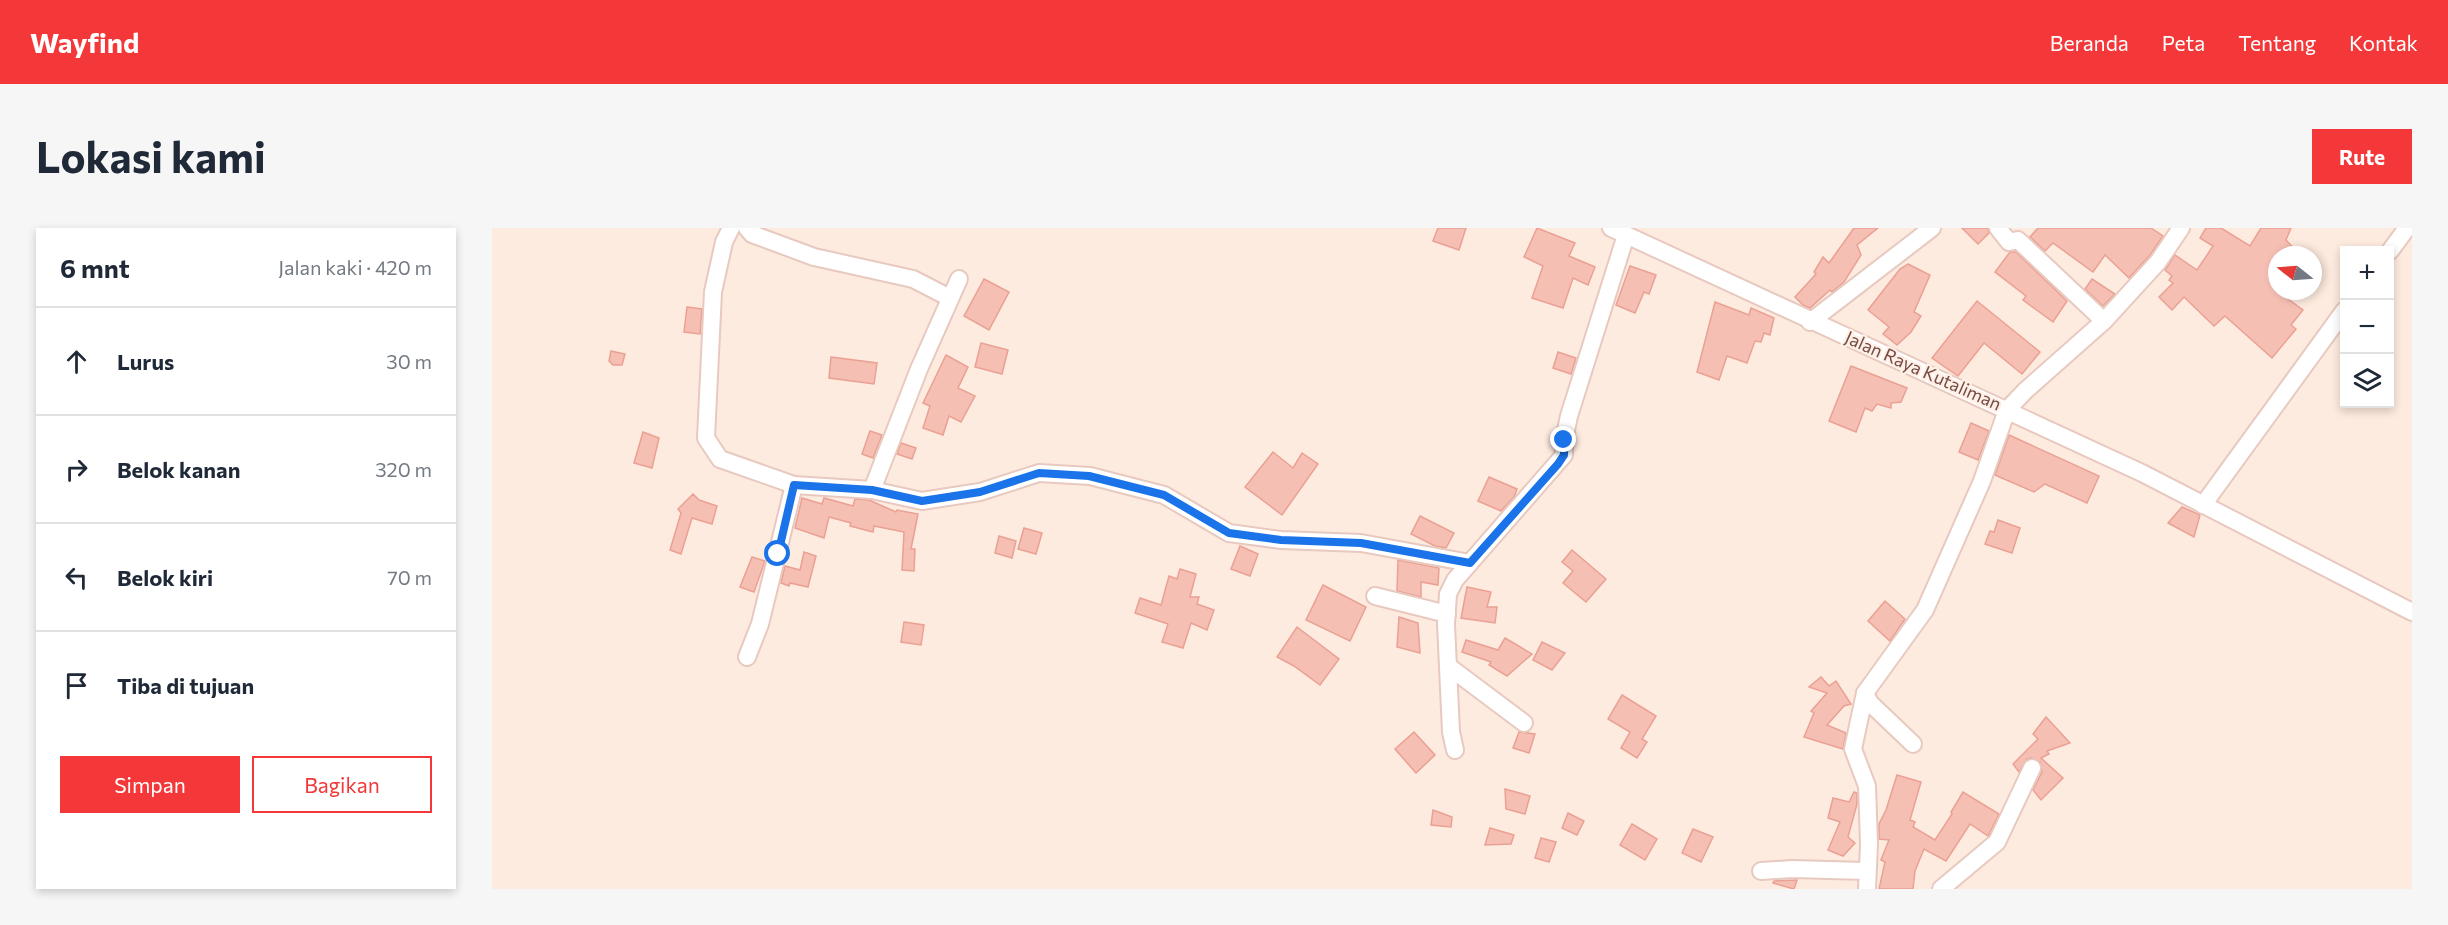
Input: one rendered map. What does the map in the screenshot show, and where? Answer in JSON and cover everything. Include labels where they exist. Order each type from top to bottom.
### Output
[{"type":"street","points":[[731,228],[724,242],[712,292],[706,438],[720,459],[794,485],[872,490],[922,501],[980,492],[1039,473],[1089,476],[1164,495],[1229,533],[1281,540],[1361,543],[1470,563]]},
{"type":"street","points":[[747,228],[752,234],[814,256],[914,279],[950,298]]},
{"type":"street","name":"Jalan Raya Kutaliman","points":[[1611,228],[1810,322],[2007,410],[2025,391],[2104,321],[2158,262],[2181,228]]},
{"type":"street","points":[[1810,322],[1932,228]]},
{"type":"street","points":[[1998,228],[2009,242],[2018,240],[2104,321]]},
{"type":"street","points":[[2394,246],[2407,228]]},
{"type":"street","points":[[1455,750],[1451,732],[1448,666],[1448,594],[1455,580],[1564,455],[1564,440],[1569,416],[1626,235]]},
{"type":"street","points":[[872,490],[919,369],[959,279]]},
{"type":"street","points":[[2203,505],[2340,317]]},
{"type":"street","points":[[1867,889],[1867,786],[1852,749],[1865,693],[1925,610],[1982,481],[2007,410],[2203,505],[2412,612]]},
{"type":"street","points":[[747,657],[760,624],[794,485]]},
{"type":"street","points":[[1375,596],[1447,614]]},
{"type":"street","points":[[1448,666],[1524,723]]},
{"type":"street","points":[[1865,693],[1870,703],[1913,744]]},
{"type":"street","points":[[1941,889],[1997,842],[2032,768]]},
{"type":"street","points":[[1761,871],[1792,869],[1867,871]]},
{"type":"building","points":[[1438,228],[1466,228],[1459,250],[1433,241]]},
{"type":"building","points":[[1537,228],[1575,243],[1569,256],[1595,267],[1588,285],[1573,278],[1563,308],[1532,298],[1543,266],[1524,257]]},
{"type":"building","points":[[1854,228],[1878,228],[1857,245],[1861,255],[1844,282],[1832,292],[1830,290],[1810,308],[1803,305],[1795,297],[1816,274],[1814,272],[1823,257],[1829,263]]},
{"type":"building","points":[[1962,228],[1988,228],[1989,233],[1978,244]]},
{"type":"building","points":[[2038,228],[2151,228],[2163,236],[2150,255],[2129,278],[2105,255],[2093,272],[2053,243],[2045,251],[2030,237]]},
{"type":"building","points":[[2206,228],[2221,228],[2250,246],[2261,228],[2291,228],[2286,240],[2292,246],[2268,246],[2268,300],[2289,300],[2303,310],[2291,325],[2296,329],[2272,358],[2225,316],[2214,326],[2184,297],[2172,310],[2159,297],[2173,283],[2169,280],[2172,276],[2165,270],[2175,255],[2197,270],[2213,246],[2200,238]]},
{"type":"building","points":[[2010,252],[2016,252],[2067,301],[2053,322],[2023,300],[2026,296],[1995,272]]},
{"type":"building","points":[[1908,264],[1930,275],[1914,312],[1921,316],[1911,332],[1897,345],[1883,334],[1889,327],[1868,310],[1900,269]]},
{"type":"building","points":[[1630,266],[1656,275],[1649,294],[1644,292],[1635,313],[1616,305]]},
{"type":"building","points":[[984,279],[1009,292],[989,330],[964,316]]},
{"type":"building","points":[[2092,279],[2115,294],[2103,306],[2085,289]]},
{"type":"building","points":[[1977,301],[2040,352],[2022,374],[1984,343],[1958,376],[1932,358]]},
{"type":"building","points":[[1715,302],[1749,315],[1751,308],[1774,318],[1770,335],[1764,333],[1761,342],[1755,341],[1747,363],[1727,356],[1719,380],[1697,372]]},
{"type":"building","points":[[687,307],[702,309],[700,334],[684,332]]},
{"type":"building","points":[[981,343],[1008,350],[1002,374],[975,367]]},
{"type":"building","points":[[611,351],[625,354],[622,365],[613,365],[609,361]]},
{"type":"building","points":[[1558,352],[1576,358],[1571,374],[1553,368]]},
{"type":"building","points":[[946,355],[968,367],[958,388],[975,396],[961,422],[949,416],[943,435],[923,428],[930,406],[923,403]]},
{"type":"building","points":[[831,357],[877,363],[874,384],[829,378]]},
{"type":"building","points":[[1851,366],[1907,388],[1901,402],[1891,403],[1891,408],[1877,404],[1872,411],[1865,408],[1856,432],[1829,421]]},
{"type":"building","points":[[1971,423],[1989,431],[1978,460],[1959,452]]},
{"type":"building","points":[[870,431],[882,435],[873,458],[862,454]]},
{"type":"building","points":[[643,432],[659,438],[652,468],[634,463]]},
{"type":"building","points":[[2009,435],[2099,476],[2087,503],[2045,484],[2034,492],[1995,475]]},
{"type":"building","points":[[901,443],[916,448],[912,459],[897,454]]},
{"type":"building","points":[[1273,452],[1293,468],[1302,453],[1318,464],[1282,515],[1245,487]]},
{"type":"building","points":[[1489,477],[1517,489],[1514,497],[1501,511],[1478,501]]},
{"type":"building","points":[[693,494],[699,500],[717,506],[712,524],[692,518],[681,554],[670,550],[681,513],[678,509]]},
{"type":"building","points":[[802,498],[822,504],[824,498],[853,506],[855,499],[869,500],[896,512],[897,510],[918,514],[911,549],[915,549],[914,571],[902,570],[904,532],[874,526],[873,532],[829,517],[824,538],[795,528]]},
{"type":"building","points":[[2182,507],[2200,515],[2194,537],[2168,523]]},
{"type":"building","points":[[1420,516],[1454,533],[1446,548],[1435,546],[1411,534]]},
{"type":"building","points":[[1998,520],[2020,528],[2012,553],[1985,544],[1990,531],[1994,532]]},
{"type":"building","points":[[1024,528],[1042,533],[1036,554],[1018,549]]},
{"type":"building","points":[[999,536],[1016,541],[1012,558],[995,553]]},
{"type":"building","points":[[1240,546],[1258,554],[1250,576],[1231,569]]},
{"type":"building","points":[[1572,550],[1606,579],[1586,602],[1563,583],[1573,571],[1562,562]]},
{"type":"building","points":[[804,552],[816,556],[808,587],[781,583],[785,566],[800,570]]},
{"type":"building","points":[[752,557],[765,561],[754,592],[740,587]]},
{"type":"building","points":[[1398,560],[1439,568],[1438,585],[1421,582],[1421,597],[1397,591]]},
{"type":"building","points":[[1180,569],[1196,574],[1190,597],[1199,597],[1197,604],[1214,610],[1207,630],[1191,623],[1183,648],[1162,642],[1168,624],[1135,613],[1140,598],[1161,605],[1169,576],[1177,579]]},
{"type":"building","points":[[1323,585],[1366,607],[1350,641],[1306,620]]},
{"type":"building","points":[[1467,587],[1491,592],[1487,607],[1497,607],[1495,623],[1461,618]]},
{"type":"building","points":[[1885,601],[1905,619],[1890,641],[1868,621]]},
{"type":"building","points":[[1399,617],[1418,623],[1420,653],[1397,647]]},
{"type":"building","points":[[904,622],[924,625],[921,645],[901,642]]},
{"type":"building","points":[[1297,627],[1339,659],[1320,685],[1277,657]]},
{"type":"building","points":[[1505,638],[1532,654],[1507,676],[1489,665],[1491,662],[1462,652],[1466,640],[1498,650]]},
{"type":"building","points":[[1542,642],[1565,653],[1552,670],[1533,660]]},
{"type":"building","points":[[1821,677],[1829,686],[1836,681],[1851,704],[1844,706],[1827,725],[1846,733],[1843,749],[1804,737],[1814,713],[1811,711],[1827,693],[1809,687]]},
{"type":"building","points":[[1622,695],[1656,716],[1642,739],[1647,742],[1637,758],[1621,748],[1630,732],[1608,719]]},
{"type":"building","points":[[2046,717],[2070,743],[2047,751],[2049,754],[2041,758],[2063,778],[2041,800],[2033,790],[2042,772],[2040,762],[2032,758],[2027,759],[2019,772],[2013,764],[2038,739],[2033,734]]},
{"type":"building","points":[[1414,732],[1435,755],[1416,773],[1395,749]]},
{"type":"building","points":[[1519,732],[1535,734],[1529,753],[1513,748]]},
{"type":"building","points":[[1897,775],[1921,782],[1910,820],[1915,822],[1913,827],[1935,840],[1963,792],[1999,814],[1988,836],[1970,824],[1946,861],[1924,849],[1915,871],[1913,889],[1879,889],[1885,862],[1881,860],[1889,840],[1879,839],[1879,824]]},
{"type":"building","points":[[1505,789],[1530,796],[1525,814],[1506,809]]},
{"type":"building","points":[[1854,792],[1857,793],[1857,804],[1848,837],[1855,843],[1843,856],[1828,850],[1840,822],[1828,818],[1833,798],[1849,802]]},
{"type":"building","points":[[1433,810],[1452,817],[1451,827],[1431,825]]},
{"type":"building","points":[[1568,813],[1584,821],[1577,835],[1562,828]]},
{"type":"building","points":[[1632,824],[1657,839],[1645,860],[1620,845]]},
{"type":"building","points":[[1490,828],[1514,835],[1511,844],[1485,845]]},
{"type":"building","points":[[1693,829],[1713,837],[1701,862],[1682,853]]},
{"type":"building","points":[[1541,838],[1556,842],[1549,862],[1535,858]]},
{"type":"building","points":[[1797,880],[1794,889],[1773,883],[1774,881]]},
{"type":"route","points":[[778,554],[794,485],[872,490],[922,501],[980,492],[1039,473],[1089,476],[1164,495],[1229,533],[1281,540],[1361,543],[1470,563],[1558,464],[1564,455],[1564,440]]}]
